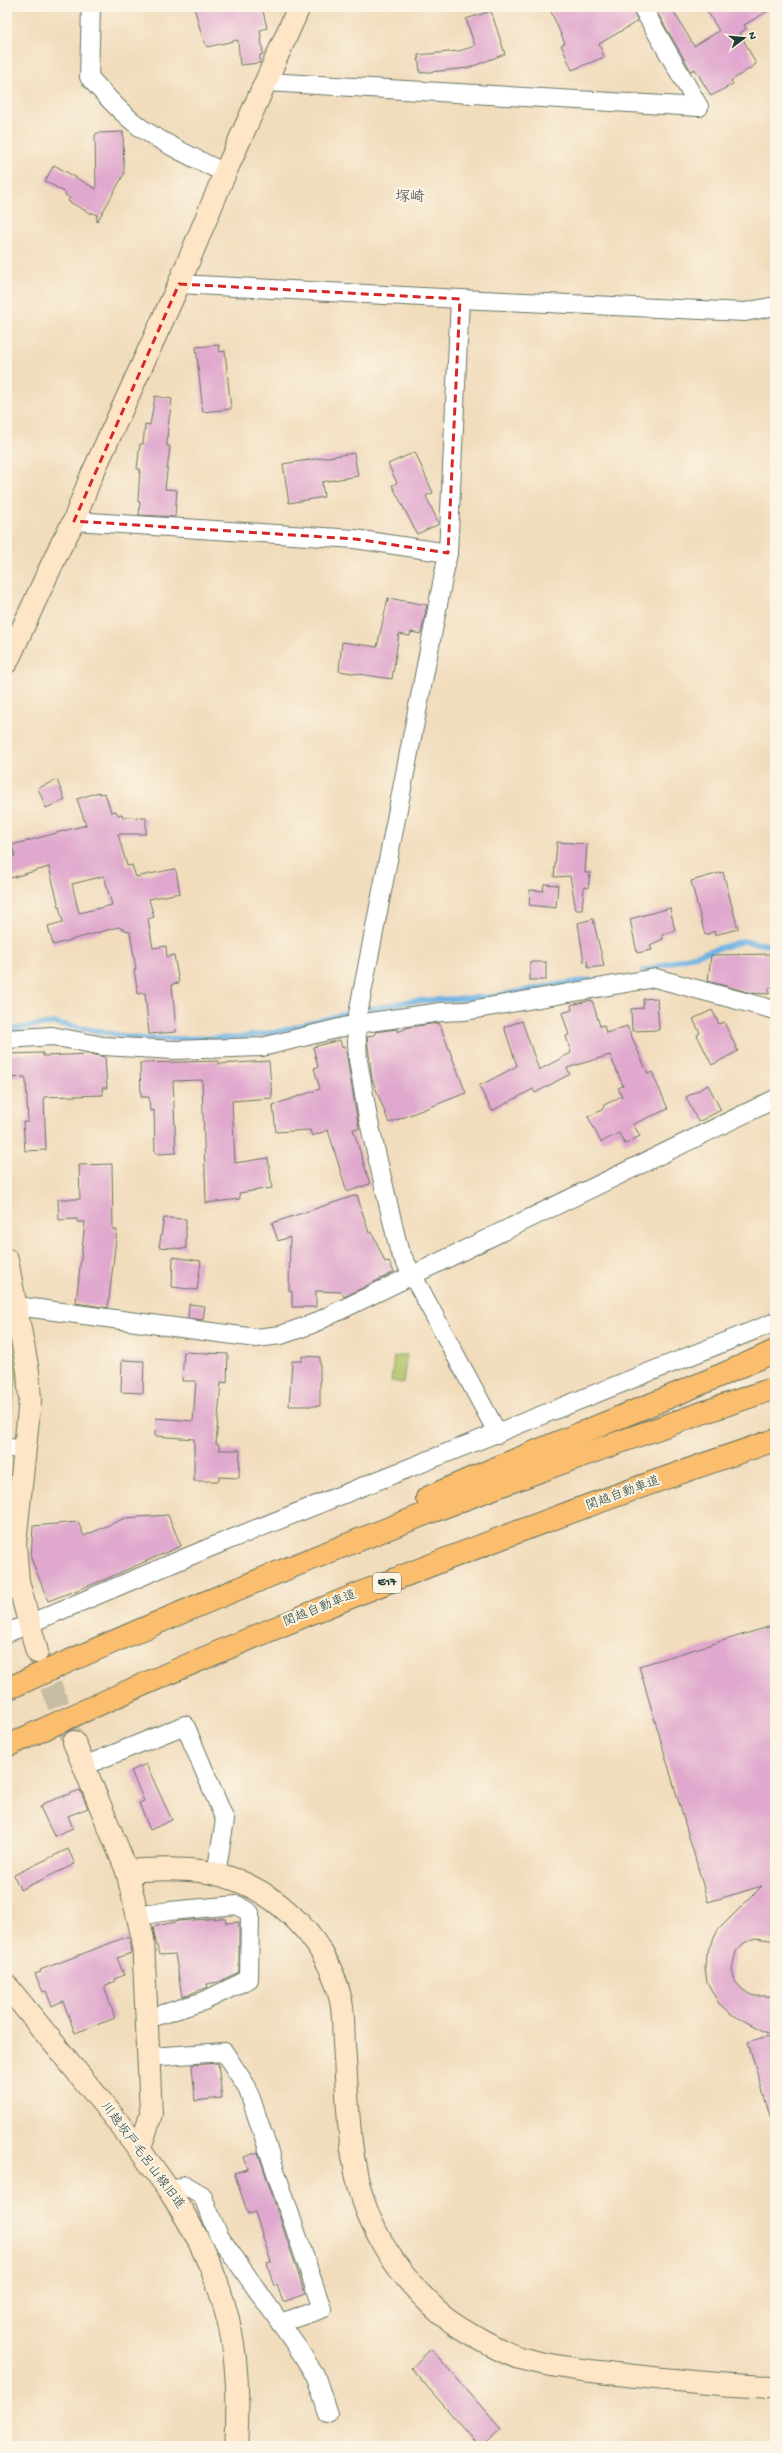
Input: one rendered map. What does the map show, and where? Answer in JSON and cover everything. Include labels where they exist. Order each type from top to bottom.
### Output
[{"type":"highway","points":[[340,1546],[376,1522],[474,1476],[724,1375],[775,1351]]},
{"type":"highway","points":[[7,1689],[124,1636],[340,1546],[556,1463],[775,1388]]},
{"type":"highway","name":"関越自動車道","points":[[7,1746],[201,1659],[337,1602],[510,1535],[774,1441]]},
{"type":"street","points":[[91,7],[89,77],[109,100],[140,127],[178,150],[225,173]]},
{"type":"street","points":[[7,662],[59,549],[74,521],[90,479],[179,284],[225,173],[299,7]]},
{"type":"street","points":[[266,82],[699,107],[642,7]]},
{"type":"street","points":[[179,284],[745,312],[775,306]]},
{"type":"street","points":[[460,299],[448,553],[357,1017],[358,1060],[371,1134],[399,1250],[411,1275],[498,1434]]},
{"type":"street","points":[[74,521],[355,539],[448,553]]},
{"type":"street","points":[[7,1039],[52,1036],[103,1046],[174,1050],[262,1047],[357,1017],[465,1011],[655,978],[775,1010]]},
{"type":"street","points":[[17,1306],[256,1338],[281,1335],[312,1324],[775,1100]]},
{"type":"street","points":[[7,1260],[17,1306],[28,1371],[30,1400],[16,1448],[11,1546],[28,1624],[36,1652]]},
{"type":"street","points":[[7,1633],[216,1545],[498,1434],[775,1322]]},
{"type":"street","points":[[84,1766],[185,1725],[225,1820],[216,1874]]},
{"type":"street","points":[[74,1742],[128,1871],[143,1938],[149,2057],[150,2114],[140,2149]]},
{"type":"street","points":[[128,1871],[164,1868],[216,1874],[265,1894],[283,1907],[306,1930],[327,1961],[341,2001],[352,2156],[363,2201],[373,2227],[390,2255],[409,2280],[441,2314],[518,2357],[594,2372],[728,2386],[775,2387]]},
{"type":"street","points":[[138,1916],[169,1911],[237,1905],[250,1914],[249,1979],[204,2002],[147,2019]]},
{"type":"street","name":"川越坂戸毛呂山線旧道","points":[[7,1986],[140,2149],[172,2192],[189,2220],[204,2251],[225,2308],[233,2344],[236,2394],[236,2446]]},
{"type":"street","points":[[149,2057],[224,2052],[247,2087],[322,2309],[280,2323]]},
{"type":"street","points":[[172,2192],[185,2185],[202,2195],[219,2236],[316,2377],[328,2414]]},
{"type":"highlighted area","points":[[179,284],[460,299],[448,553],[355,539],[74,521]]},
{"type":"green space","points":[[7,1313],[18,1373],[11,1414],[9,1416],[7,1415]]},
{"type":"green space","points":[[407,1354],[403,1383],[391,1381],[394,1357]]},
{"type":"building","points":[[194,7],[262,7],[267,28],[260,30],[263,54],[260,55],[260,63],[240,65],[238,40],[207,47],[201,33]]},
{"type":"building","points":[[549,7],[632,7],[638,21],[599,44],[604,57],[572,70],[561,45],[565,43]]},
{"type":"building","points":[[654,7],[671,7],[694,46],[719,31],[705,7],[775,7],[744,25],[746,29],[740,33],[756,64],[731,81],[733,84],[711,96],[695,69],[691,71]]},
{"type":"building","points":[[491,11],[505,54],[468,68],[420,73],[418,55],[459,51],[475,46],[466,19]]},
{"type":"building","points":[[123,132],[124,174],[97,222],[97,215],[91,212],[91,214],[68,201],[70,198],[65,195],[66,193],[45,181],[54,165],[96,189],[95,135],[97,133]]},
{"type":"building","points":[[219,345],[220,352],[225,351],[231,409],[203,412],[196,347]]},
{"type":"building","points":[[155,396],[172,399],[168,427],[167,446],[170,446],[165,489],[177,490],[175,517],[139,515],[140,502],[138,502],[140,469],[137,469],[140,444],[143,444],[145,424],[150,425]]},
{"type":"building","points":[[415,452],[433,493],[426,496],[439,524],[417,534],[392,485],[397,483],[388,464]]},
{"type":"building","points":[[354,453],[358,476],[322,482],[324,497],[289,503],[283,464]]},
{"type":"building","points":[[388,598],[427,605],[421,634],[411,632],[410,636],[399,634],[392,679],[339,671],[342,642],[377,647]]},
{"type":"building","points":[[57,780],[65,800],[46,808],[38,788]]},
{"type":"building","points":[[99,792],[100,794],[104,793],[111,812],[116,811],[118,815],[122,814],[123,817],[146,818],[146,834],[118,834],[127,866],[132,865],[136,877],[174,869],[176,871],[180,893],[149,899],[154,917],[148,919],[153,948],[166,946],[167,957],[174,955],[179,983],[172,984],[176,1032],[149,1034],[145,993],[138,994],[134,970],[136,969],[130,932],[118,927],[53,945],[48,926],[63,922],[49,867],[7,879],[7,858],[15,856],[12,845],[86,825],[77,799]],"holes":[[[104,876],[112,905],[79,913],[72,884]]]},
{"type":"building","points":[[557,842],[587,844],[585,873],[590,873],[588,888],[584,887],[582,910],[576,910],[570,876],[554,877]]},
{"type":"building","points":[[723,872],[738,929],[714,935],[715,931],[705,935],[691,881]]},
{"type":"building","points":[[544,884],[558,885],[556,908],[529,905],[530,890],[543,891]]},
{"type":"building","points":[[670,908],[675,931],[662,935],[663,939],[650,945],[652,950],[637,953],[630,919]]},
{"type":"building","points":[[593,919],[604,966],[588,968],[587,961],[584,962],[578,923]]},
{"type":"building","points":[[775,954],[775,988],[769,988],[769,994],[751,993],[708,981],[711,955]]},
{"type":"building","points":[[530,962],[546,962],[546,980],[530,980]]},
{"type":"building","points":[[657,998],[659,1030],[632,1031],[631,1009],[643,1008],[643,999]]},
{"type":"building","points":[[592,1000],[600,1026],[604,1025],[606,1033],[627,1026],[648,1074],[652,1072],[668,1109],[633,1124],[640,1136],[625,1144],[619,1133],[601,1142],[588,1117],[602,1110],[604,1105],[622,1096],[618,1088],[623,1086],[610,1055],[567,1068],[570,1074],[535,1093],[533,1089],[492,1111],[479,1086],[517,1066],[504,1027],[522,1021],[539,1070],[571,1053],[566,1036],[569,1035],[562,1013],[572,1010],[571,1005]]},
{"type":"building","points":[[712,1010],[719,1024],[724,1022],[738,1051],[712,1065],[697,1035],[700,1033],[693,1019]]},
{"type":"building","points":[[439,1023],[466,1093],[389,1123],[372,1079],[367,1037],[376,1034],[375,1032],[397,1029],[398,1032],[409,1027]]},
{"type":"building","points":[[340,1040],[342,1048],[345,1046],[359,1129],[353,1129],[370,1184],[347,1192],[328,1130],[312,1136],[310,1130],[276,1132],[273,1105],[320,1089],[314,1068],[318,1067],[313,1047]]},
{"type":"building","points":[[43,1053],[43,1056],[90,1054],[105,1057],[107,1088],[102,1088],[103,1095],[44,1097],[46,1150],[25,1151],[23,1122],[28,1122],[26,1081],[25,1077],[7,1078],[7,1054]]},
{"type":"building","points":[[219,1061],[219,1064],[269,1061],[272,1098],[232,1101],[235,1163],[268,1158],[272,1188],[239,1193],[240,1199],[206,1203],[202,1080],[173,1081],[176,1153],[158,1154],[155,1152],[154,1110],[150,1111],[149,1097],[141,1097],[140,1063]]},
{"type":"building","points":[[708,1085],[721,1110],[698,1122],[686,1097]]},
{"type":"building","points":[[112,1164],[113,1230],[117,1230],[108,1308],[76,1303],[85,1222],[77,1222],[77,1219],[59,1220],[58,1199],[80,1199],[79,1165]]},
{"type":"building","points":[[357,1195],[369,1233],[372,1232],[385,1262],[389,1261],[394,1272],[344,1297],[342,1292],[316,1291],[316,1307],[292,1307],[292,1291],[289,1291],[290,1237],[278,1241],[272,1223]]},
{"type":"building","points":[[164,1218],[186,1219],[186,1249],[159,1247]]},
{"type":"building","points":[[173,1257],[201,1261],[197,1290],[172,1287]]},
{"type":"building","points":[[189,1304],[205,1306],[203,1320],[188,1318]]},
{"type":"building","points":[[184,1352],[228,1354],[227,1383],[221,1382],[216,1444],[219,1444],[219,1450],[240,1450],[239,1478],[219,1477],[219,1481],[194,1481],[194,1439],[155,1436],[156,1418],[193,1421],[196,1381],[182,1381]]},
{"type":"building","points":[[302,1356],[320,1357],[320,1406],[289,1406],[292,1361],[302,1361]]},
{"type":"building","points":[[122,1360],[144,1361],[143,1393],[121,1392]]},
{"type":"building","points":[[168,1515],[181,1546],[101,1581],[48,1601],[31,1558],[33,1526],[78,1522],[84,1536],[125,1518]]},
{"type":"building","points":[[775,1625],[775,1941],[755,1938],[744,1943],[736,1951],[732,1969],[735,1981],[743,1990],[754,1996],[775,1996],[775,2119],[771,2119],[748,2042],[771,2035],[731,2014],[719,2004],[707,1982],[705,1968],[706,1954],[718,1930],[762,1886],[708,1902],[639,1666]]},
{"type":"building","points":[[146,1764],[172,1820],[150,1830],[139,1803],[144,1801],[131,1771]]},
{"type":"building","points":[[80,1790],[88,1808],[68,1816],[73,1828],[54,1836],[40,1807],[43,1806],[42,1804]]},
{"type":"building","points":[[68,1849],[75,1864],[20,1890],[14,1875]]},
{"type":"building","points":[[225,1918],[226,1923],[239,1922],[239,1972],[218,1982],[207,1984],[208,1987],[182,1997],[175,1954],[159,1955],[153,1927],[179,1921]]},
{"type":"building","points":[[129,1936],[131,1953],[117,1958],[124,1975],[115,1979],[116,1981],[104,1986],[115,2018],[75,2033],[63,2001],[52,2006],[46,1991],[43,1992],[35,1974],[41,1972],[40,1970]]},
{"type":"building","points":[[218,2063],[222,2098],[195,2101],[192,2065]]},
{"type":"building","points":[[258,2152],[305,2294],[283,2302],[277,2285],[274,2286],[267,2263],[271,2262],[255,2212],[248,2214],[234,2173],[248,2169],[244,2157]]},
{"type":"building","points":[[431,2349],[501,2429],[482,2446],[479,2446],[411,2368]]},
{"type":"waterway","points":[[643,971],[743,941],[775,946]]},
{"type":"waterway","points":[[7,1030],[53,1023],[142,1039],[236,1038],[277,1032],[344,1014],[411,1001],[490,997],[560,984],[591,980]]},
{"type":"tunnel","points":[[38,1655],[74,1742]]},
{"type":"district","name":"塚崎","points":[[410,198]]}]
